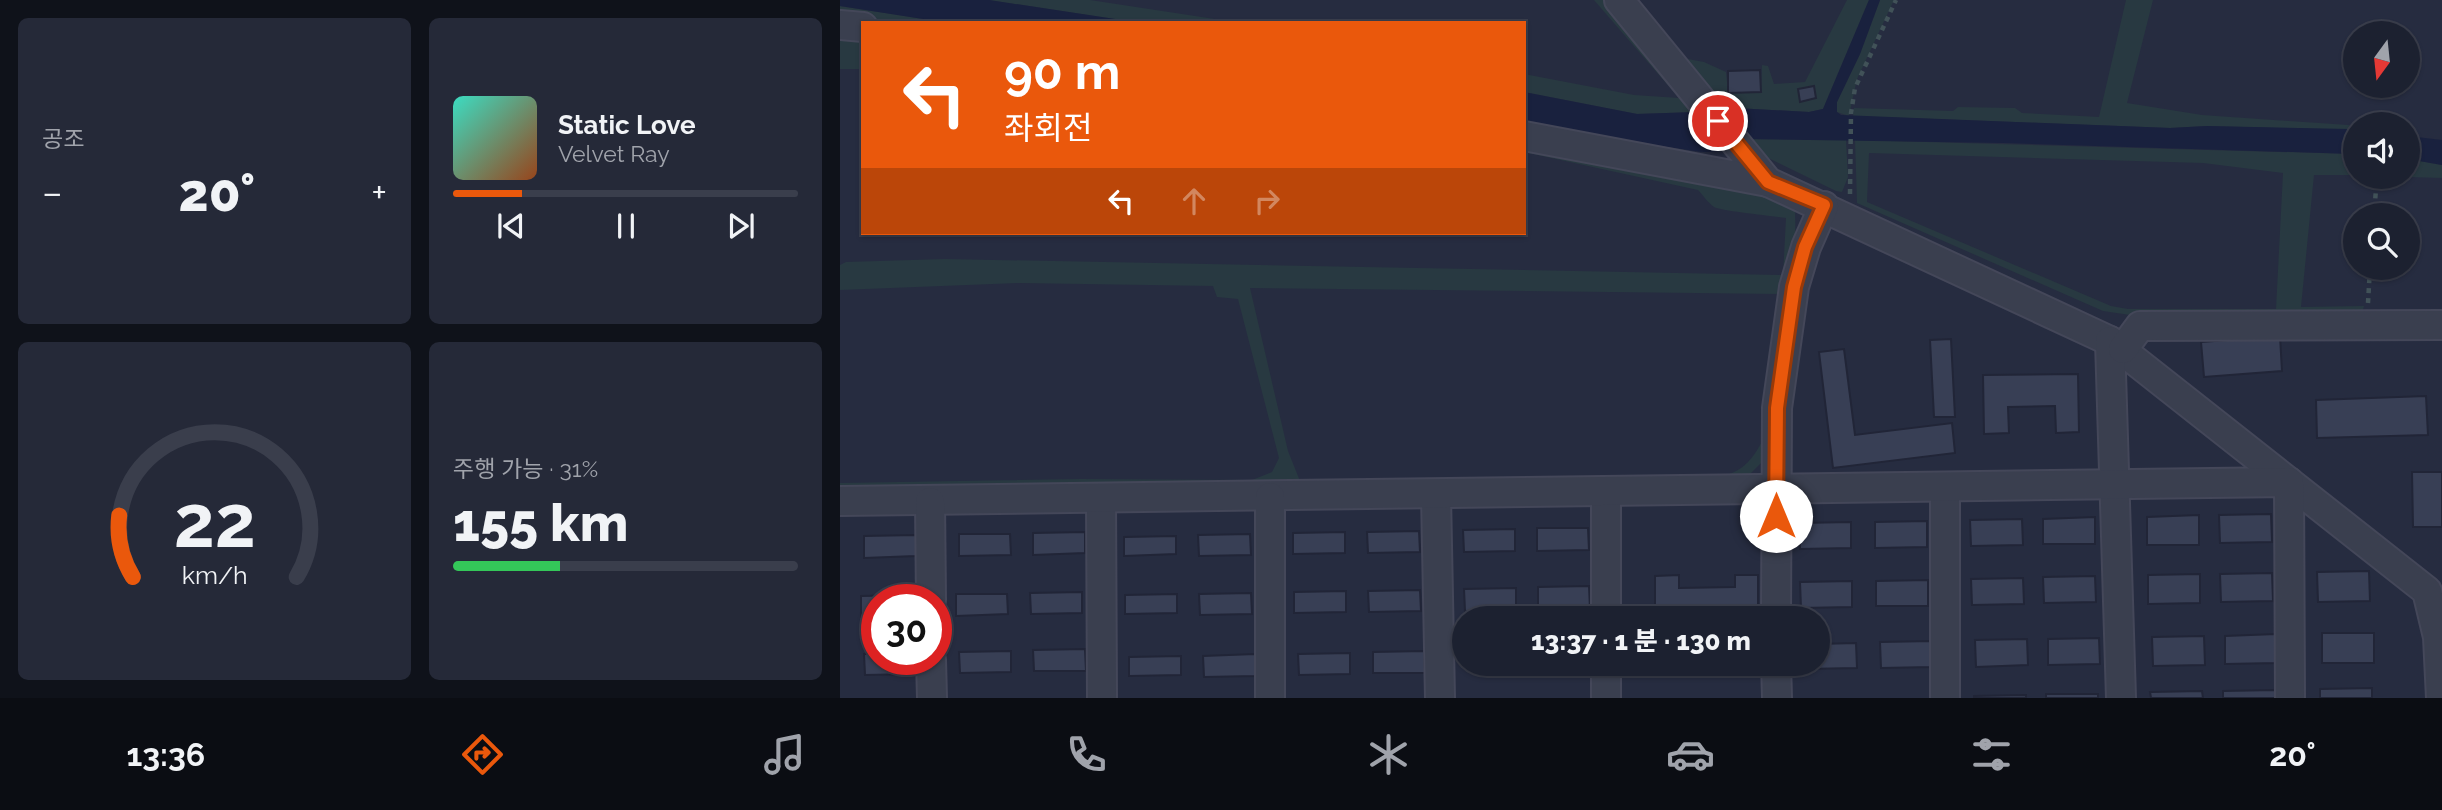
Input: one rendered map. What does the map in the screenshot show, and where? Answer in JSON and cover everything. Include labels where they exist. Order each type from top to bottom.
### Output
[{"type":"street","points":[[1619,0],[1768,182]]},
{"type":"street","points":[[840,25],[861,27]]},
{"type":"street","points":[[1526,136],[1768,182],[1833,210],[2117,345],[2427,591],[2440,635],[2441,698]]},
{"type":"street","points":[[1776,606],[1777,408],[1794,287],[1805,247],[1833,210]]},
{"type":"street","points":[[2121,698],[2114,485],[2117,345],[2140,326],[2442,325]]},
{"type":"street","points":[[840,501],[1101,500],[2289,482]]},
{"type":"street","points":[[2289,482],[2290,698]]},
{"type":"street","points":[[1945,487],[1945,698]]},
{"type":"street","points":[[1606,492],[1606,606]]},
{"type":"street","points":[[1436,495],[1440,698]]},
{"type":"street","points":[[1270,497],[1270,698]]},
{"type":"street","points":[[1101,500],[1102,698]]},
{"type":"street","points":[[930,502],[931,584]]},
{"type":"street","points":[[931,675],[932,698]]},
{"type":"street","points":[[1606,676],[1606,698]]},
{"type":"street","points":[[1776,676],[1777,698]]},
{"type":"path","points":[[1833,210],[1850,194],[1851,113],[1855,88],[1896,0]]},
{"type":"path","points":[[2367,324],[2369,280]]},
{"type":"shaded area","points":[[989,0],[1090,0],[1228,21],[1128,21]]},
{"type":"shaded area","points":[[1594,0],[1607,0],[1697,112],[1637,114],[1526,92],[1526,74],[1634,95],[1679,98]]},
{"type":"shaded area","points":[[1847,0],[1869,0],[1823,109],[1809,112],[1717,107],[1677,57],[1704,62],[1726,72],[1728,92],[1761,93],[1762,65],[1768,66],[1774,84],[1805,82]]},
{"type":"shaded area","points":[[1880,0],[1894,0],[1857,79],[1849,116],[1837,112],[1837,102],[1860,54]]},
{"type":"shaded area","points":[[2126,0],[2153,0],[2127,103],[2202,115],[2343,125],[2343,130],[2207,126],[2170,128],[1853,116],[1854,108],[1953,111],[1958,107],[2015,108],[2022,113],[2099,117]]},
{"type":"shaded area","points":[[840,6],[936,21],[861,21],[840,22]]},
{"type":"shaded area","points":[[840,28],[861,30],[861,69],[840,69]]},
{"type":"shaded area","points":[[1526,138],[1697,172],[1786,202],[1795,210],[1794,263],[1788,294],[1250,288],[1288,451],[1300,481],[1727,475],[1737,471],[1751,458],[1762,442],[1774,414],[1763,461],[1746,478],[840,491],[840,483],[1081,479],[1252,480],[1272,472],[1279,458],[1238,299],[1217,297],[1213,286],[1019,283],[840,290],[840,265],[846,262],[945,259],[1783,275],[1786,218],[1719,209],[1698,190],[1526,152]]},
{"type":"shaded area","points":[[1741,139],[1846,140],[1848,177],[1842,192],[1758,153]]},
{"type":"shaded area","points":[[1855,140],[2343,154],[2343,175],[2314,175],[2301,307],[2364,306],[2361,316],[2137,316],[2103,311],[1857,203]],"holes":[[[1869,153],[2203,163],[2283,173],[2276,309],[2128,309],[2111,306],[1867,202]]]},
{"type":"shaded area","points":[[2420,161],[2442,165],[2442,178],[2420,177]]},
{"type":"water","points":[[840,0],[989,0],[1128,21],[936,21],[840,6]]},
{"type":"water","points":[[1869,0],[1880,0],[1860,54],[1837,102],[1837,112],[1841,115],[2170,128],[2207,126],[2343,129],[2343,154],[2004,143],[1741,139],[1717,107],[1809,112],[1823,109]]},
{"type":"water","points":[[1526,92],[1637,114],[1697,112],[1722,145],[1719,151],[1708,152],[1618,139],[1526,121]]},
{"type":"water","points":[[2420,137],[2442,140],[2442,165],[2420,161]]},
{"type":"building","points":[[1760,70],[1761,92],[1728,93],[1728,71]]},
{"type":"building","points":[[1814,86],[1816,98],[1800,102],[1798,89]]},
{"type":"building","points":[[2280,336],[2282,371],[2204,377],[2201,342]]},
{"type":"building","points":[[1951,339],[1955,417],[1934,417],[1930,340]]},
{"type":"building","points":[[1844,349],[1855,435],[1952,423],[1955,453],[1833,468],[1819,352]]},
{"type":"building","points":[[2078,374],[2079,432],[2056,433],[2055,406],[2008,407],[2009,433],[1984,434],[1983,375]]},
{"type":"building","points":[[2426,396],[2428,435],[2317,438],[2316,400]]},
{"type":"building","points":[[2412,472],[2442,472],[2442,527],[2413,527]]},
{"type":"building","points":[[2271,514],[2272,542],[2220,543],[2219,515]]},
{"type":"building","points":[[2199,515],[2199,545],[2147,545],[2147,517]]},
{"type":"building","points":[[2095,517],[2095,544],[2043,544],[2043,519]]},
{"type":"building","points":[[2022,519],[2023,545],[1971,546],[1970,520]]},
{"type":"building","points":[[1927,521],[1927,547],[1875,548],[1875,522]]},
{"type":"building","points":[[1851,522],[1851,548],[1800,549],[1799,523]]},
{"type":"building","points":[[1537,528],[1588,528],[1589,550],[1537,551]]},
{"type":"building","points":[[1515,529],[1515,551],[1464,552],[1463,530]]},
{"type":"building","points":[[1419,531],[1420,552],[1368,553],[1367,532]]},
{"type":"building","points":[[1085,532],[1085,553],[1033,555],[1033,533]]},
{"type":"building","points":[[1345,532],[1345,553],[1293,554],[1293,533]]},
{"type":"building","points":[[959,534],[1010,534],[1011,555],[959,556]]},
{"type":"building","points":[[1250,534],[1251,555],[1199,556],[1198,535]]},
{"type":"building","points":[[916,535],[916,556],[864,558],[864,536]]},
{"type":"building","points":[[1176,536],[1176,554],[1124,556],[1124,537]]},
{"type":"building","points":[[2369,571],[2370,601],[2318,602],[2317,572]]},
{"type":"building","points":[[2272,573],[2273,601],[2221,602],[2220,574]]},
{"type":"building","points":[[2200,574],[2200,603],[2148,604],[2148,575]]},
{"type":"building","points":[[1679,575],[1679,588],[1735,587],[1735,575],[1758,575],[1758,606],[1655,606],[1655,576]]},
{"type":"building","points":[[2095,576],[2096,602],[2044,603],[2043,577]]},
{"type":"building","points":[[2023,578],[2024,604],[1972,605],[1971,579]]},
{"type":"building","points":[[1928,580],[1928,606],[1876,606],[1876,581]]},
{"type":"building","points":[[1852,581],[1852,607],[1801,606],[1800,582]]},
{"type":"building","points":[[1589,586],[1590,606],[1538,606],[1538,587]]},
{"type":"building","points":[[1516,588],[1516,606],[1465,606],[1464,589]]},
{"type":"building","points":[[1420,590],[1421,611],[1369,612],[1368,591]]},
{"type":"building","points":[[1346,591],[1346,612],[1294,613],[1294,592]]},
{"type":"building","points":[[1082,592],[1082,613],[1031,614],[1030,593]]},
{"type":"building","points":[[1251,593],[1252,614],[1200,615],[1199,594]]},
{"type":"building","points":[[956,594],[1007,594],[1008,614],[956,616]]},
{"type":"building","points":[[1177,594],[1177,613],[1125,614],[1125,595]]},
{"type":"building","points":[[2322,633],[2374,633],[2374,663],[2322,663]]},
{"type":"building","points":[[2276,634],[2277,663],[2225,664],[2225,636]]},
{"type":"building","points":[[2204,636],[2205,665],[2153,666],[2152,637]]},
{"type":"building","points":[[2099,638],[2100,664],[2048,665],[2048,639]]},
{"type":"building","points":[[2027,639],[2028,665],[1976,667],[1975,640]]},
{"type":"building","points":[[1932,641],[1932,667],[1881,668],[1880,642]]},
{"type":"building","points":[[1856,643],[1857,668],[1830,669],[1830,644]]},
{"type":"building","points":[[1085,649],[1086,671],[1034,671],[1033,650]]},
{"type":"building","points":[[1011,651],[1011,672],[960,673],[959,652]]},
{"type":"building","points":[[1424,651],[1425,673],[1373,673],[1373,652]]},
{"type":"building","points":[[1350,653],[1350,674],[1299,675],[1298,654]]},
{"type":"building","points":[[1255,654],[1256,676],[1204,677],[1203,656]]},
{"type":"building","points":[[1181,656],[1181,675],[1129,676],[1129,657]]},
{"type":"building","points":[[2372,688],[2372,698],[2320,698],[2320,689]]},
{"type":"building","points":[[2275,690],[2275,698],[2223,698],[2223,691]]},
{"type":"building","points":[[2202,691],[2203,698],[2151,698],[2150,692]]},
{"type":"building","points":[[2046,694],[2098,694],[2098,698],[2046,698]]},
{"type":"building","points":[[2026,695],[2026,698],[1974,698],[1974,696]]},
{"type":"route","points":[[1718,121],[1768,182],[1824,205],[1805,247],[1794,287],[1777,408],[1776,516]]}]
